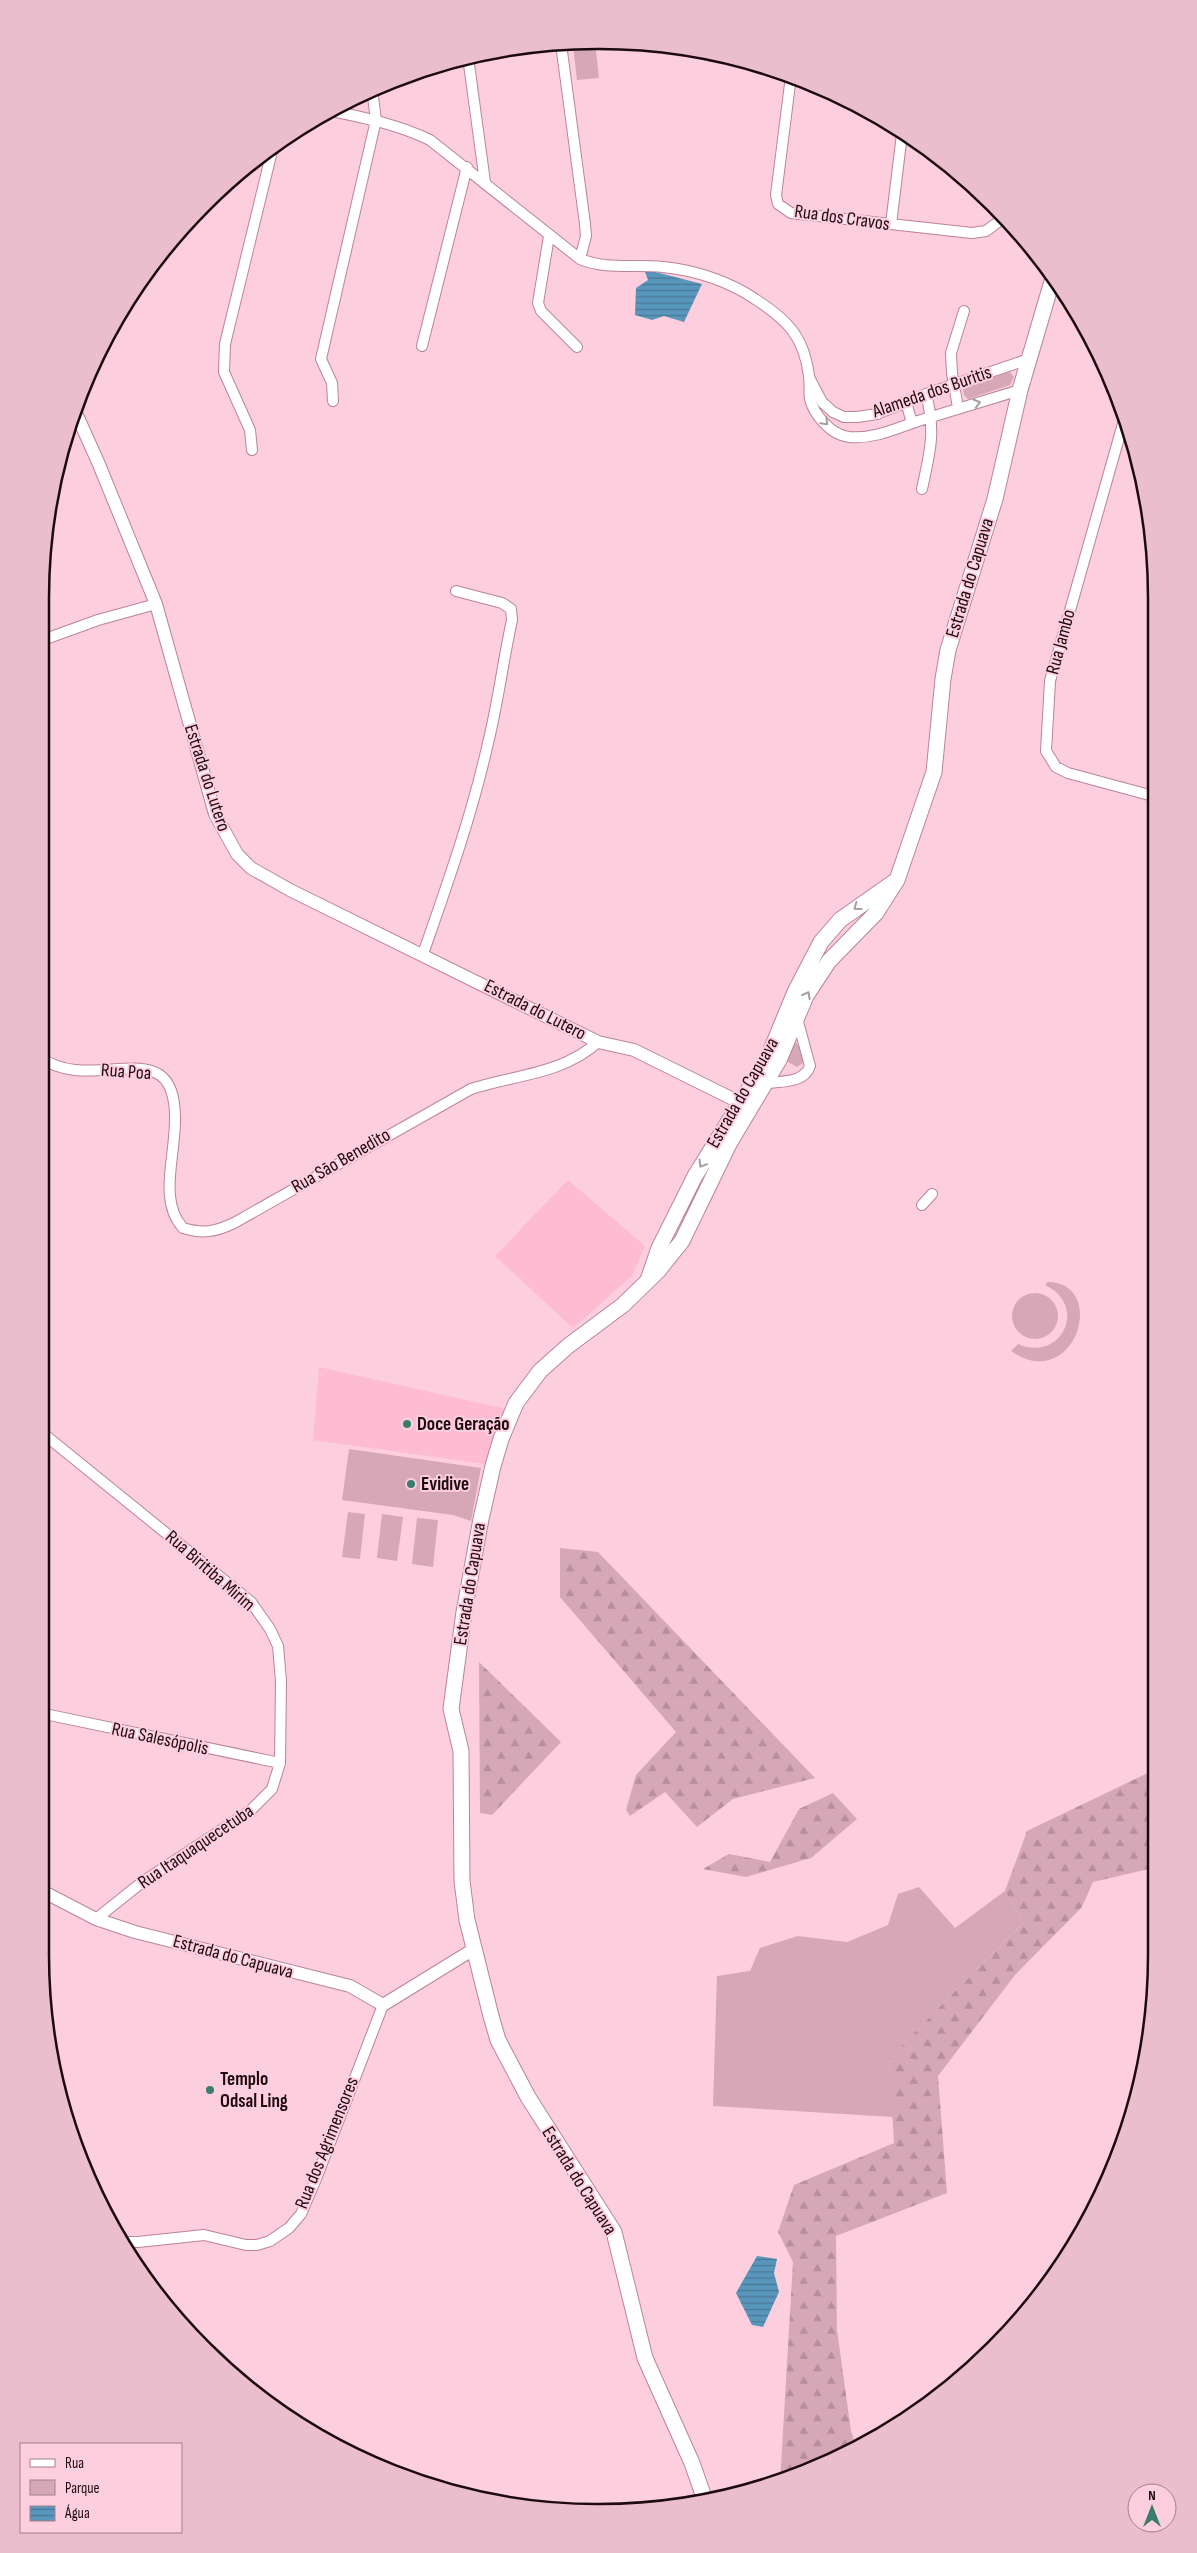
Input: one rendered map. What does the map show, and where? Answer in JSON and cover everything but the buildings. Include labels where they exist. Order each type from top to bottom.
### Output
[{"type":"main road","name":"Estrada do Capuava","points":[[703,2494],[692,2463],[644,2358],[614,2232],[532,2105],[498,2040],[466,1920],[462,1881],[461,1751],[451,1709],[464,1612],[480,1519],[493,1466],[501,1439],[516,1403],[540,1371],[568,1346],[623,1305],[668,1261],[688,1232],[729,1144],[767,1083],[817,978],[843,947],[876,913],[897,880],[934,772],[943,679],[948,650],[995,499],[1020,390],[1051,286]]},
{"type":"main road","name":"Estrada do Capuava","points":[[648,1280],[653,1261],[695,1176],[766,1060],[806,968],[828,933],[857,906],[897,880]]},
{"type":"main road","points":[[828,933],[840,934],[843,947]]},
{"type":"main road","points":[[671,1224],[678,1231],[688,1232]]},
{"type":"street","points":[[562,50],[585,224],[586,236],[580,259]]},
{"type":"street","points":[[469,64],[485,182]]},
{"type":"street","name":"Rua dos Cravos","points":[[790,84],[776,195],[778,204],[791,213],[972,233],[986,231],[998,222]]},
{"type":"street","points":[[334,401],[334,389],[322,364],[322,354],[376,120],[373,97]]},
{"type":"street","points":[[341,113],[376,120],[430,140],[580,259],[607,266],[662,267],[687,271],[722,282],[754,298],[783,319],[798,336],[810,378]]},
{"type":"street","points":[[891,224],[901,139]]},
{"type":"street","points":[[252,450],[250,430],[224,372],[225,344],[270,157]]},
{"type":"street","points":[[422,346],[467,168]]},
{"type":"street","points":[[549,236],[538,304],[541,311],[577,347]]},
{"type":"street","points":[[958,408],[952,353],[964,311]]},
{"type":"street","name":"Alameda dos Buritis","points":[[810,378],[822,402],[833,412],[844,417],[857,417],[877,414],[926,394],[1029,359]]},
{"type":"street","name":"Alameda dos Buritis","points":[[810,378],[812,406],[836,433],[847,437],[873,436],[1020,390]]},
{"type":"street","points":[[922,489],[932,443],[932,417],[926,394]]},
{"type":"street","points":[[906,402],[912,423]]},
{"type":"street","name":"Estrada do Lutero","points":[[79,421],[98,462],[156,604],[215,814],[237,854],[252,868],[290,890],[598,1042],[617,1048],[634,1050],[737,1106]]},
{"type":"street","name":"Rua Jambo","points":[[1121,429],[1050,681],[1046,751],[1056,767],[1068,773],[1148,795]]},
{"type":"street","points":[[423,954],[453,869],[478,783],[491,729],[512,620],[511,609],[502,603],[456,591]]},
{"type":"street","points":[[49,638],[98,620],[156,604]]},
{"type":"street","points":[[767,1083],[800,1078],[810,1066],[797,1017]]},
{"type":"street","name":"Rua São Benedito","points":[[176,1124],[170,1210],[183,1228],[203,1233],[217,1230],[471,1089],[503,1078],[563,1065],[584,1054],[598,1042]]},
{"type":"street","name":"Rua Poa","points":[[49,1061],[84,1070],[155,1071],[165,1077],[171,1086],[176,1124]]},
{"type":"street","points":[[922,1205],[932,1194]]},
{"type":"street","name":"Rua Biritiba Mirim","points":[[49,1438],[251,1602],[270,1629],[278,1646],[281,1681],[280,1763]]},
{"type":"street","name":"Rua Salesópolis","points":[[49,1715],[280,1763]]},
{"type":"street","name":"Rua Itaquaquecetuba","points":[[96,1920],[141,1883],[236,1822],[263,1800],[272,1789],[280,1763]]},
{"type":"street","name":"Estrada do Capuava","points":[[49,1895],[96,1920],[135,1932],[350,1986],[383,2005]]},
{"type":"street","points":[[383,2005],[474,1950]]},
{"type":"street","name":"Rua dos Agrimensores","points":[[130,2242],[204,2234],[246,2245],[257,2245],[270,2242],[289,2228],[301,2214],[316,2179],[383,2005]]},
{"type":"shaded area","points":[[568,1180],[645,1246],[632,1276],[573,1328],[495,1256]]},
{"type":"shaded area","name":"Doce Geração","points":[[319,1367],[506,1409],[485,1464],[313,1440]]},
{"type":"green space","points":[[596,49],[599,78],[577,80],[573,50]]},
{"type":"green space","points":[[1010,372],[1014,377],[1010,385],[968,399],[964,395],[963,390],[970,385]]},
{"type":"green space","points":[[795,1041],[800,1048],[804,1062],[797,1067],[786,1061]]},
{"type":"green space","points":[[1048,1282],[1067,1287],[1077,1299],[1080,1316],[1076,1333],[1067,1349],[1052,1359],[1033,1361],[1011,1351],[1018,1344],[1033,1348],[1047,1346],[1057,1339],[1064,1330],[1067,1318],[1065,1306],[1058,1294],[1045,1285]]},
{"type":"green space","points":[[1035,1293],[1048,1297],[1054,1303],[1058,1316],[1054,1329],[1048,1335],[1035,1339],[1022,1335],[1016,1329],[1012,1316],[1016,1303],[1022,1297]]},
{"type":"green space","name":"Evidive","points":[[349,1449],[481,1468],[471,1521],[453,1515],[342,1500]]},
{"type":"green space","points":[[348,1512],[365,1514],[360,1559],[342,1557]]},
{"type":"green space","points":[[382,1514],[403,1517],[397,1561],[377,1558]]},
{"type":"green space","points":[[417,1518],[438,1520],[433,1567],[412,1564]]},
{"type":"green space","points":[[560,1548],[598,1552],[815,1778],[733,1799],[697,1827],[665,1792],[630,1816],[626,1810],[636,1775],[676,1732],[560,1597]]},
{"type":"green space","points":[[479,1662],[561,1742],[492,1815],[480,1813]]},
{"type":"green space","points":[[1148,1773],[1148,1869],[1093,1882],[1082,1907],[1015,1975],[938,2076],[947,2193],[836,2236],[837,2330],[851,2431],[855,2441],[781,2473],[793,2262],[778,2232],[794,2185],[894,2143],[889,2058],[1023,1923],[1005,1891],[1027,1831]]},
{"type":"green space","points":[[833,1793],[857,1819],[811,1858],[746,1877],[703,1869],[729,1854],[770,1862],[799,1809]]},
{"type":"green space","points":[[919,1887],[955,1928],[1005,1891],[1023,1923],[889,2058],[893,2117],[713,2106],[717,1976],[750,1971],[760,1948],[798,1936],[847,1942],[888,1925],[898,1894]]},
{"type":"water","points":[[644,269],[702,284],[684,322],[664,316],[652,320],[635,315],[636,288],[648,280]]},
{"type":"water","points":[[757,2256],[777,2259],[774,2273],[779,2292],[763,2327],[752,2325],[736,2293]]},
{"type":"place","name":"Doce Geração","points":[[407,1424]]},
{"type":"place","name":"Evidive","points":[[411,1484]]},
{"type":"place","name":"Templo Odsal Ling","points":[[210,2090]]}]
